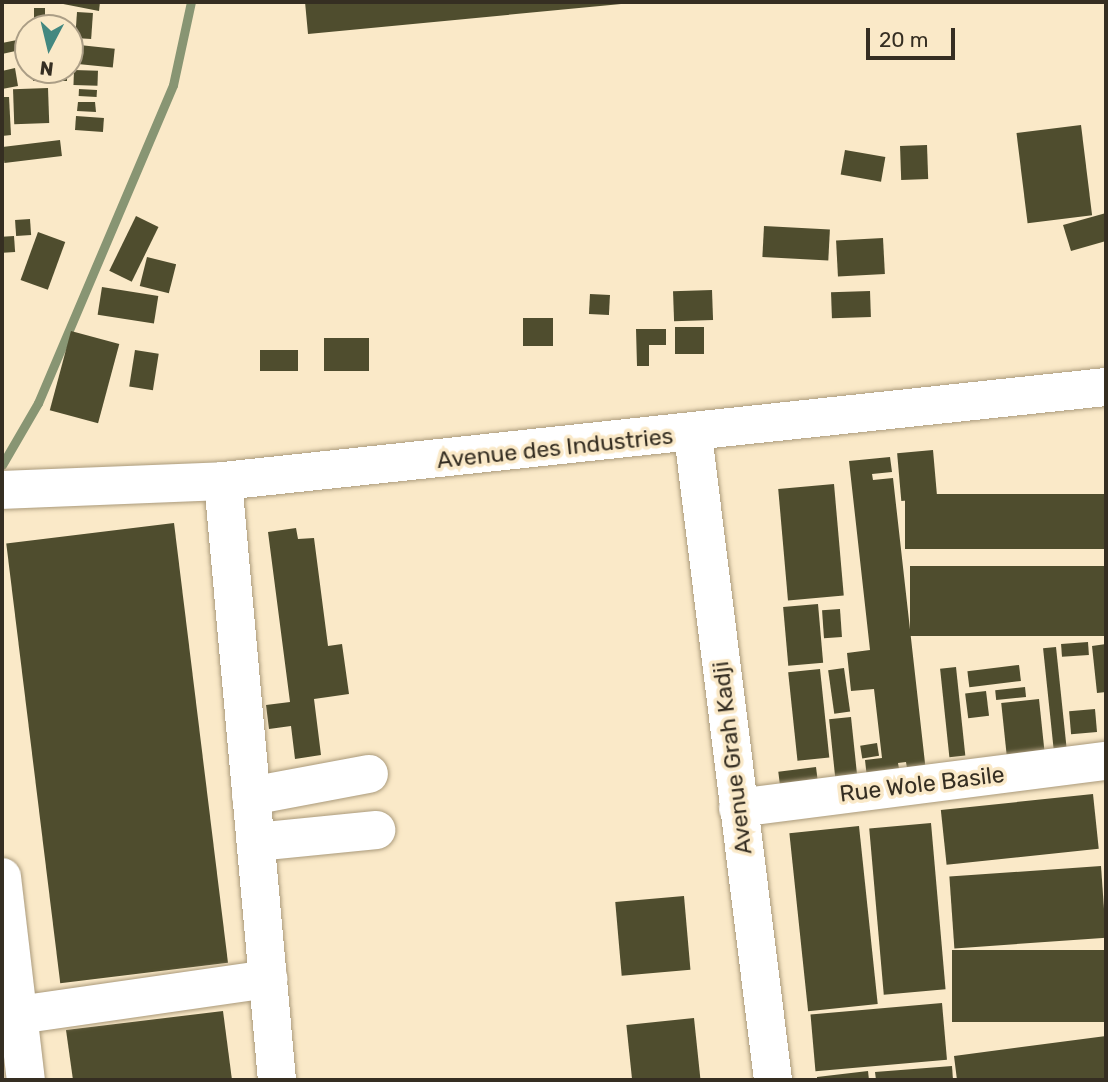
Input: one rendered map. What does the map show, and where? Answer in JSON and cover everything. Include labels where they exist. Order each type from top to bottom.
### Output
[{"type":"street","name":"Avenue des Industries","points":[[2,490],[223,481],[693,435],[1106,387]]},
{"type":"street","name":"Avenue Grah Kadji","points":[[693,435],[773,1080]]},
{"type":"street","points":[[223,481],[277,1080]]},
{"type":"street","name":"Rue Wole Basile","points":[[738,808],[1106,761]]},
{"type":"street","points":[[251,796],[369,774]]},
{"type":"street","points":[[256,842],[376,830]]},
{"type":"street","points":[[2,877],[26,1080]]},
{"type":"street","points":[[18,1015],[268,979]]},
{"type":"building","points":[[53,2],[100,2],[99,11]]},
{"type":"building","points":[[305,2],[621,2],[621,4],[308,34]]},
{"type":"building","points":[[34,8],[45,8],[45,14],[34,14]]},
{"type":"building","points":[[77,12],[93,13],[91,39],[84,39],[84,14]]},
{"type":"building","points":[[14,41],[14,51],[2,54],[2,43]]},
{"type":"building","points":[[84,45],[115,49],[113,68],[84,65]]},
{"type":"building","points":[[14,68],[14,84],[18,86],[2,89],[2,71]]},
{"type":"building","points":[[84,70],[98,71],[97,86],[74,84],[84,84]]},
{"type":"building","points":[[48,88],[49,123],[14,124],[13,89]]},
{"type":"building","points":[[79,89],[97,90],[97,97],[79,96]]},
{"type":"building","points":[[2,97],[9,97],[11,135],[2,136]]},
{"type":"building","points":[[78,102],[95,102],[96,112],[77,111]]},
{"type":"building","points":[[76,116],[104,118],[103,132],[75,130]]},
{"type":"building","points":[[1081,125],[1092,215],[1028,223],[1016,133]]},
{"type":"building","points":[[60,140],[62,156],[4,163],[2,147]]},
{"type":"building","points":[[927,145],[928,179],[901,180],[900,146]]},
{"type":"building","points":[[845,150],[885,157],[881,182],[841,175]]},
{"type":"building","points":[[1106,213],[1106,241],[1071,251],[1063,225]]},
{"type":"building","points":[[136,216],[158,227],[132,282],[109,271]]},
{"type":"building","points":[[30,219],[31,235],[16,236],[15,220]]},
{"type":"building","points":[[764,226],[830,229],[828,260],[762,257]]},
{"type":"building","points":[[38,232],[65,242],[48,290],[21,280]]},
{"type":"building","points":[[14,236],[15,252],[3,253],[2,237]]},
{"type":"building","points":[[883,238],[885,274],[838,276],[836,240]]},
{"type":"building","points":[[147,257],[176,264],[169,293],[140,286]]},
{"type":"building","points":[[102,287],[158,296],[154,324],[98,315]]},
{"type":"building","points":[[712,290],[713,320],[674,321],[673,291]]},
{"type":"building","points":[[870,291],[871,317],[832,318],[831,292]]},
{"type":"building","points":[[590,294],[610,295],[609,315],[589,314]]},
{"type":"building","points":[[523,318],[553,318],[553,346],[523,346]]},
{"type":"building","points":[[675,327],[704,327],[704,354],[675,354]]},
{"type":"building","points":[[636,329],[666,329],[666,345],[649,345],[649,366],[637,366]]},
{"type":"building","points":[[71,331],[119,344],[98,423],[50,410]]},
{"type":"building","points":[[324,338],[369,338],[369,371],[324,371]]},
{"type":"building","points":[[135,350],[159,354],[153,390],[129,387]]},
{"type":"building","points":[[260,350],[298,350],[298,371],[260,371]]},
{"type":"building","points":[[933,450],[937,498],[901,501],[897,453]]},
{"type":"building","points":[[890,457],[892,472],[872,474],[873,480],[893,478],[926,772],[908,774],[906,762],[898,763],[900,774],[867,778],[865,760],[882,758],[874,689],[851,691],[847,653],[870,650],[849,461]]},
{"type":"building","points":[[834,484],[844,596],[788,600],[778,489]]},
{"type":"building","points":[[905,494],[1106,494],[1106,549],[905,549]]},
{"type":"building","points":[[174,523],[228,963],[60,983],[6,544]]},
{"type":"building","points":[[296,528],[298,539],[314,538],[328,646],[342,644],[349,694],[314,699],[321,755],[295,759],[291,726],[269,729],[266,705],[290,702],[268,532]]},
{"type":"building","points":[[910,566],[1106,566],[1106,636],[910,636]]},
{"type":"building","points":[[818,604],[823,663],[788,666],[783,607]]},
{"type":"building","points":[[840,609],[842,637],[824,638],[822,610]]},
{"type":"building","points":[[1088,642],[1089,655],[1062,657],[1061,644]]},
{"type":"building","points":[[1106,644],[1106,692],[1097,693],[1092,646]]},
{"type":"building","points":[[1056,647],[1067,753],[1054,755],[1043,648]]},
{"type":"building","points":[[1019,665],[1021,681],[969,687],[967,671]]},
{"type":"building","points":[[956,667],[965,756],[949,757],[940,669]]},
{"type":"building","points":[[844,668],[850,712],[834,714],[828,670]]},
{"type":"building","points":[[820,669],[829,758],[797,761],[788,672]]},
{"type":"building","points":[[1025,687],[1026,697],[996,700],[995,690]]},
{"type":"building","points":[[986,691],[989,716],[968,718],[965,694]]},
{"type":"building","points":[[1039,699],[1045,760],[1008,764],[1001,703]]},
{"type":"building","points":[[1095,709],[1097,732],[1071,734],[1069,711]]},
{"type":"building","points":[[851,717],[857,779],[836,781],[829,719]]},
{"type":"building","points":[[877,743],[879,756],[862,758],[860,746]]},
{"type":"building","points":[[816,767],[818,784],[780,789],[778,772]]},
{"type":"building","points":[[1093,794],[1099,849],[947,865],[941,810]]},
{"type":"building","points":[[931,823],[946,989],[884,995],[869,828]]},
{"type":"building","points":[[859,826],[878,1004],[808,1011],[789,833]]},
{"type":"building","points":[[1101,866],[1106,938],[954,948],[949,877]]},
{"type":"building","points":[[684,896],[690,970],[622,976],[615,902]]},
{"type":"building","points":[[952,950],[1106,950],[1106,1022],[952,1022]]},
{"type":"building","points":[[942,1003],[947,1060],[815,1071],[811,1015]]},
{"type":"building","points":[[223,1011],[232,1080],[73,1080],[66,1030]]},
{"type":"building","points":[[694,1018],[700,1080],[632,1080],[626,1025]]},
{"type":"building","points":[[1106,1036],[1106,1080],[957,1080],[954,1056]]},
{"type":"building","points":[[952,1066],[953,1080],[876,1080],[875,1072]]},
{"type":"building","points":[[868,1071],[869,1080],[817,1080],[817,1077]]},
{"type":"waterway","points":[[2,465],[38,403],[173,85],[191,2]]}]
